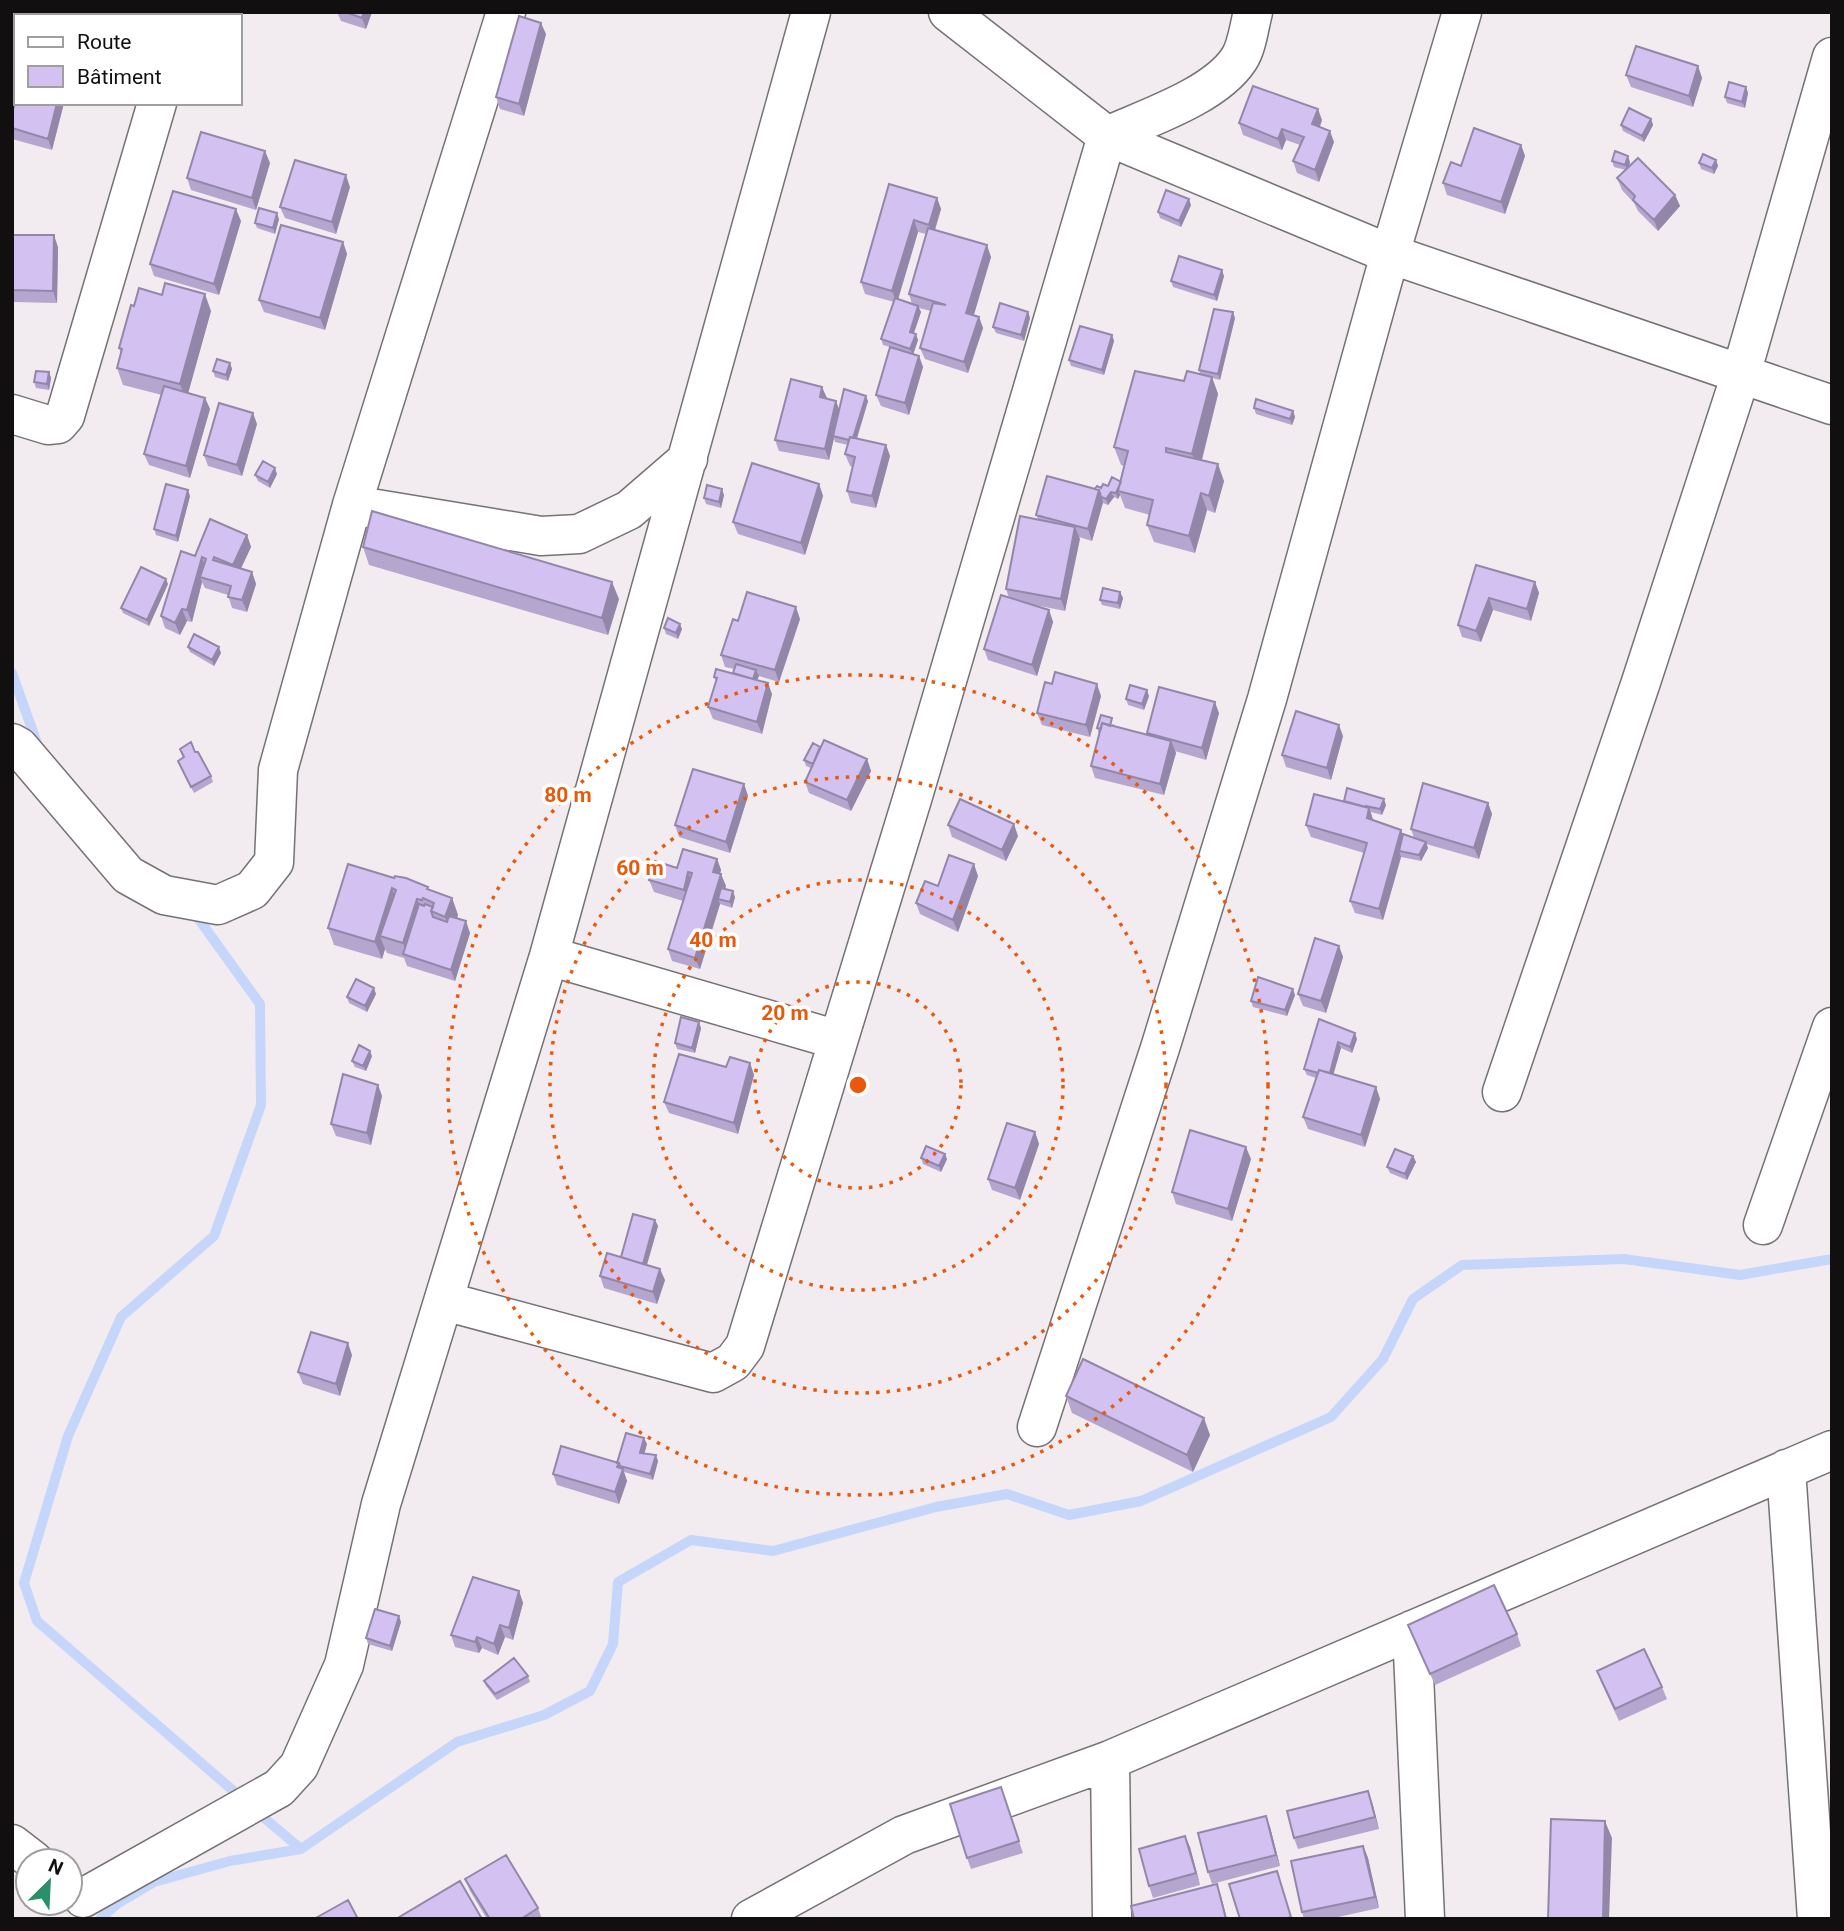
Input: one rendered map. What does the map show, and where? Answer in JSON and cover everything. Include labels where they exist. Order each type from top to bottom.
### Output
[{"type":"street","points":[[12,743],[19,747],[128,875],[164,895],[218,905],[252,890],[274,862],[278,770],[352,505],[506,12]]},
{"type":"street","points":[[87,1902],[279,1788],[299,1766],[344,1665],[381,1504],[549,956],[811,12]]},
{"type":"street","points":[[948,12],[1107,136],[1390,254],[1832,405]]},
{"type":"street","points":[[444,1301],[713,1373],[733,1362],[745,1346],[917,783],[1107,136],[1206,90],[1226,75],[1240,57],[1253,12]]},
{"type":"street","points":[[1037,1427],[1161,1045],[1267,699],[1390,254],[1462,12]]},
{"type":"street","points":[[1503,1091],[1641,682],[1741,374],[1832,57]]},
{"type":"street","points":[[12,414],[48,425],[58,424],[65,416],[156,105]]},
{"type":"street","points":[[352,505],[541,536],[579,534],[629,510],[688,459]]},
{"type":"street","points":[[549,956],[838,1040]]},
{"type":"street","points":[[1763,1225],[1832,1027]]},
{"type":"street","points":[[751,1919],[785,1910],[904,1835],[1110,1760],[1832,1450]]},
{"type":"street","points":[[1786,1469],[1816,1919]]},
{"type":"street","points":[[1412,1630],[1425,1919]]},
{"type":"street","points":[[1110,1760],[1112,1919]]},
{"type":"building","points":[[345,12],[364,12],[362,18]]},
{"type":"building","points":[[519,16],[541,23],[519,104],[496,97]]},
{"type":"building","points":[[1636,46],[1698,66],[1689,96],[1626,75]]},
{"type":"building","points":[[1729,82],[1746,87],[1742,102],[1725,97]]},
{"type":"building","points":[[1253,86],[1318,109],[1312,124],[1330,131],[1315,170],[1293,161],[1304,137],[1282,129],[1278,139],[1239,123]]},
{"type":"building","points":[[14,105],[56,105],[48,139],[12,128]]},
{"type":"building","points":[[1629,108],[1651,119],[1642,136],[1621,125]]},
{"type":"building","points":[[1474,128],[1521,145],[1501,202],[1443,183],[1451,162],[1461,166]]},
{"type":"building","points":[[201,132],[265,151],[252,198],[187,178]]},
{"type":"building","points":[[1615,151],[1628,156],[1625,165],[1612,161]]},
{"type":"building","points":[[1703,154],[1716,160],[1712,168],[1699,163]]},
{"type":"building","points":[[1638,158],[1675,195],[1654,220],[1633,200],[1635,196],[1617,178]]},
{"type":"building","points":[[295,160],[346,175],[332,222],[280,207]]},
{"type":"building","points":[[889,184],[937,198],[929,225],[914,220],[892,291],[861,282]]},
{"type":"building","points":[[1166,190],[1189,199],[1179,221],[1158,212]]},
{"type":"building","points":[[173,191],[236,209],[214,284],[150,264]]},
{"type":"building","points":[[259,208],[277,213],[273,228],[255,223]]},
{"type":"building","points":[[281,225],[343,242],[320,318],[259,300]]},
{"type":"building","points":[[928,228],[987,245],[966,313],[979,317],[964,362],[920,348],[933,303],[946,305],[909,294]]},
{"type":"building","points":[[12,235],[54,235],[53,291],[12,290]]},
{"type":"building","points":[[1179,256],[1222,270],[1214,295],[1171,281]]},
{"type":"building","points":[[165,283],[205,294],[180,384],[117,368],[122,349],[119,348],[131,305],[134,306],[139,288],[162,295]]},
{"type":"building","points":[[895,298],[918,306],[910,332],[916,334],[910,349],[881,339]]},
{"type":"building","points":[[1000,303],[1028,312],[1021,335],[993,327]]},
{"type":"building","points":[[1214,309],[1233,312],[1218,374],[1199,370]]},
{"type":"building","points":[[1080,326],[1112,335],[1102,370],[1069,360]]},
{"type":"building","points":[[890,347],[919,356],[905,403],[876,395]]},
{"type":"building","points":[[217,359],[230,363],[226,375],[213,371]]},
{"type":"building","points":[[36,371],[49,372],[47,384],[34,382]]},
{"type":"building","points":[[1135,371],[1184,381],[1187,371],[1212,377],[1192,454],[1166,448],[1166,452],[1218,464],[1209,496],[1201,493],[1189,536],[1147,525],[1153,500],[1118,491],[1128,451],[1114,447]]},
{"type":"building","points":[[791,379],[822,387],[820,397],[836,401],[825,449],[775,440]]},
{"type":"building","points":[[164,386],[205,398],[186,466],[144,454]]},
{"type":"building","points":[[844,389],[866,396],[853,438],[850,437],[849,440],[833,436]]},
{"type":"building","points":[[1256,399],[1293,411],[1290,419],[1254,408]]},
{"type":"building","points":[[219,403],[253,413],[237,465],[204,455]]},
{"type":"building","points":[[850,437],[886,445],[872,496],[847,491],[855,457],[845,454]]},
{"type":"building","points":[[263,461],[275,468],[268,482],[255,475]]},
{"type":"building","points":[[752,463],[819,484],[801,543],[733,522]]},
{"type":"building","points":[[1047,476],[1099,490],[1088,529],[1036,515]]},
{"type":"building","points":[[1112,477],[1121,482],[1116,493],[1111,492],[1106,499],[1101,497],[1099,490],[1095,489],[1097,486],[1101,488],[1103,484],[1108,486]]},
{"type":"building","points":[[166,484],[188,490],[176,536],[154,529]]},
{"type":"building","points":[[707,485],[722,489],[719,502],[704,498]]},
{"type":"building","points":[[372,511],[612,582],[602,618],[363,547]]},
{"type":"building","points":[[1020,516],[1075,527],[1061,599],[1006,589]]},
{"type":"building","points":[[210,519],[247,535],[233,565],[214,557],[213,560],[252,572],[242,600],[228,597],[231,586],[200,577],[206,559],[202,557],[187,610],[182,609],[175,623],[161,616],[181,551],[195,556]]},
{"type":"building","points":[[1476,565],[1535,582],[1527,609],[1489,598],[1476,631],[1458,625]]},
{"type":"building","points":[[141,567],[166,579],[147,620],[121,608]]},
{"type":"building","points":[[1103,588],[1120,592],[1118,603],[1100,600]]},
{"type":"building","points":[[747,592],[796,607],[775,670],[721,655],[733,619],[738,621]]},
{"type":"building","points":[[1001,595],[1049,610],[1032,665],[984,649]]},
{"type":"building","points":[[668,618],[680,624],[676,633],[664,628]]},
{"type":"building","points":[[194,634],[219,647],[212,660],[188,647]]},
{"type":"building","points":[[736,664],[756,670],[753,679],[733,673]]},
{"type":"building","points":[[716,669],[768,683],[757,722],[708,707],[717,678],[714,677]]},
{"type":"building","points":[[1055,672],[1097,684],[1086,725],[1037,713],[1045,682],[1052,684]]},
{"type":"building","points":[[1130,685],[1147,690],[1142,704],[1126,699]]},
{"type":"building","points":[[1159,687],[1215,702],[1202,748],[1147,733]]},
{"type":"building","points":[[1296,711],[1339,725],[1327,768],[1282,755]]},
{"type":"building","points":[[1101,715],[1112,718],[1110,726],[1102,723],[1101,729],[1097,728]]},
{"type":"building","points":[[1102,723],[1171,741],[1160,784],[1091,766]]},
{"type":"building","points":[[824,740],[867,759],[847,800],[805,782]]},
{"type":"building","points":[[191,742],[211,776],[191,787],[178,761],[184,757],[180,749]]},
{"type":"building","points":[[813,743],[820,747],[813,764],[804,760]]},
{"type":"building","points":[[693,769],[744,784],[726,842],[675,825]]},
{"type":"building","points":[[1423,783],[1488,803],[1474,848],[1411,829]]},
{"type":"building","points":[[1347,788],[1384,799],[1380,809],[1344,801]]},
{"type":"building","points":[[1314,794],[1369,808],[1367,818],[1401,830],[1379,909],[1350,901],[1367,843],[1306,825]]},
{"type":"building","points":[[960,799],[1014,824],[1002,850],[948,825]]},
{"type":"building","points":[[1403,834],[1426,842],[1419,855],[1399,851]]},
{"type":"building","points":[[683,849],[717,859],[713,872],[721,874],[695,958],[668,949],[692,873],[688,872],[684,890],[649,880],[655,861],[677,868]]},
{"type":"building","points":[[949,855],[974,864],[953,920],[916,903],[925,881],[938,886]]},
{"type":"building","points":[[348,864],[394,878],[406,878],[452,898],[445,917],[431,911],[434,903],[423,898],[417,899],[403,943],[380,936],[396,890],[392,888],[375,942],[328,928]]},
{"type":"building","points":[[721,888],[733,891],[730,902],[718,899]]},
{"type":"building","points":[[419,904],[433,907],[433,917],[447,922],[449,916],[466,921],[451,970],[403,954]]},
{"type":"building","points":[[1315,938],[1339,946],[1321,1001],[1298,994]]},
{"type":"building","points":[[1258,977],[1293,989],[1285,1010],[1251,1001]]},
{"type":"building","points":[[356,979],[374,988],[365,1006],[347,997]]},
{"type":"building","points":[[681,1017],[699,1022],[692,1048],[675,1043]]},
{"type":"building","points":[[1319,1019],[1355,1033],[1350,1047],[1338,1042],[1330,1073],[1304,1069]]},
{"type":"building","points":[[359,1045],[370,1051],[363,1066],[352,1061]]},
{"type":"building","points":[[679,1054],[726,1067],[730,1057],[750,1063],[734,1123],[664,1102]]},
{"type":"building","points":[[1319,1070],[1376,1087],[1361,1135],[1303,1117]]},
{"type":"building","points":[[343,1074],[378,1085],[367,1133],[331,1124]]},
{"type":"building","points":[[1007,1123],[1035,1132],[1015,1188],[988,1179]]},
{"type":"building","points":[[1190,1130],[1246,1147],[1228,1209],[1172,1192]]},
{"type":"building","points":[[926,1146],[945,1154],[939,1166],[921,1158]]},
{"type":"building","points":[[1395,1149],[1413,1156],[1405,1174],[1387,1167]]},
{"type":"building","points":[[633,1214],[655,1220],[643,1264],[621,1257]]},
{"type":"building","points":[[607,1253],[660,1269],[653,1292],[600,1276]]},
{"type":"building","points":[[311,1332],[348,1343],[336,1384],[298,1372]]},
{"type":"building","points":[[1083,1359],[1204,1418],[1187,1455],[1066,1396]]},
{"type":"building","points":[[626,1433],[644,1438],[640,1453],[656,1455],[650,1474],[617,1463]]},
{"type":"building","points":[[561,1446],[619,1463],[617,1467],[623,1469],[615,1492],[553,1474]]},
{"type":"building","points":[[473,1577],[519,1591],[509,1628],[500,1625],[494,1644],[477,1637],[475,1642],[451,1635]]},
{"type":"building","points":[[1494,1585],[1517,1634],[1430,1674],[1408,1625]]},
{"type":"building","points":[[375,1609],[399,1616],[390,1646],[366,1638]]},
{"type":"building","points":[[1644,1649],[1662,1687],[1615,1709],[1597,1671]]},
{"type":"building","points":[[514,1658],[528,1676],[495,1694],[484,1681]]},
{"type":"building","points":[[1001,1787],[1019,1841],[967,1858],[950,1804]]},
{"type":"building","points":[[1368,1791],[1375,1817],[1294,1838],[1287,1811]]},
{"type":"building","points":[[1266,1816],[1276,1855],[1208,1872],[1198,1833]]},
{"type":"building","points":[[1551,1819],[1605,1821],[1603,1919],[1548,1919]]},
{"type":"building","points":[[1185,1836],[1196,1873],[1149,1886],[1139,1849]]},
{"type":"building","points":[[1363,1846],[1375,1897],[1302,1912],[1291,1861]]},
{"type":"building","points":[[506,1855],[538,1908],[521,1919],[490,1919],[465,1879]]},
{"type":"building","points":[[1277,1871],[1291,1917],[1240,1919],[1229,1884]]},
{"type":"building","points":[[460,1881],[482,1919],[396,1919]]},
{"type":"building","points":[[1217,1884],[1226,1919],[1134,1919],[1131,1906]]},
{"type":"building","points":[[348,1900],[358,1919],[314,1919]]},
{"type":"waterway","points":[[12,673],[38,746]]},
{"type":"waterway","points":[[190,913],[198,918],[260,1004],[261,1105],[214,1236],[121,1317],[68,1436],[24,1583],[37,1621],[244,1800]]},
{"type":"waterway","points":[[100,1919],[117,1904],[154,1882],[230,1861],[301,1849],[457,1742],[544,1715],[590,1691],[613,1644],[618,1582],[691,1540],[773,1551],[936,1507],[1007,1494],[1069,1515],[1141,1501],[1331,1417],[1383,1359],[1413,1299],[1462,1265],[1624,1259],[1740,1275],[1832,1259]]},
{"type":"waterway","points":[[256,1811],[301,1849]]}]
